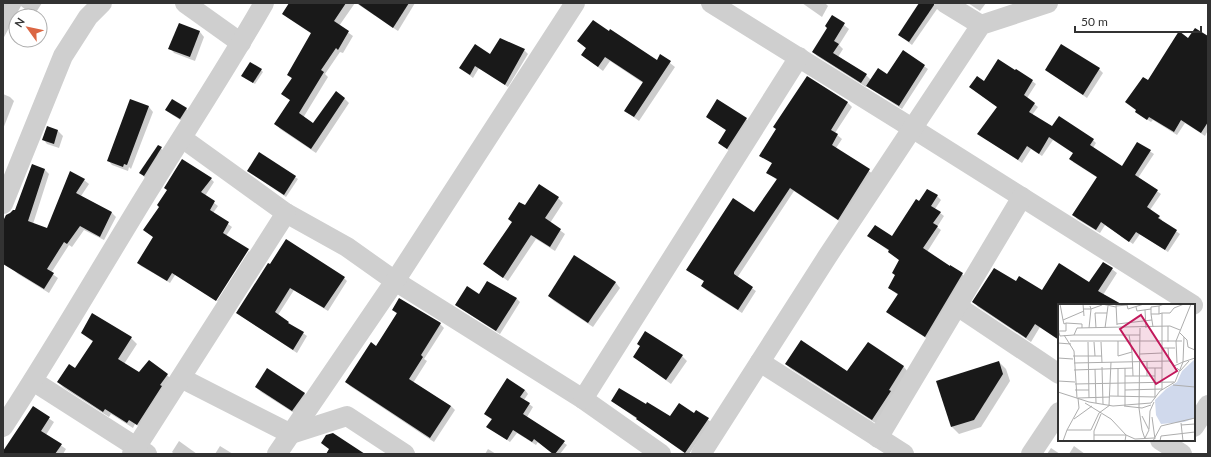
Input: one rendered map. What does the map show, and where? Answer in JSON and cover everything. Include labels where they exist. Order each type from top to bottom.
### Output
[{"type":"street","points":[[3,204],[63,56],[88,17],[102,3]]},
{"type":"street","points":[[185,3],[241,43]]},
{"type":"street","points":[[3,427],[33,381],[241,43],[264,3]]},
{"type":"street","points":[[277,454],[395,281],[575,3]]},
{"type":"street","points":[[945,3],[981,25]]},
{"type":"street","points":[[700,454],[912,128],[981,25],[1048,3]]},
{"type":"street","points":[[714,4],[1192,304]]},
{"type":"street","points":[[583,399],[799,57]]},
{"type":"street","points":[[182,138],[286,213],[347,247],[395,281],[583,399],[661,454]]},
{"type":"street","points":[[878,438],[1022,197]]},
{"type":"street","points":[[33,381],[139,452],[181,378],[286,213]]},
{"type":"street","points":[[957,306],[1058,373]]},
{"type":"street","points":[[1195,306],[1208,314]]},
{"type":"street","points":[[760,362],[904,454]]},
{"type":"street","points":[[181,378],[291,434],[347,416],[405,454]]},
{"type":"street","points":[[1195,425],[1208,405]]},
{"type":"street","points":[[1031,454],[1058,414]]},
{"type":"street","points":[[1162,441],[1181,450]]},
{"type":"building","points":[[289,3],[346,3],[334,21],[349,31],[338,50],[336,48],[321,70],[324,72],[299,113],[313,123],[336,91],[345,98],[311,149],[274,124],[290,100],[281,94],[292,78],[287,75],[311,33],[282,14]]},
{"type":"building","points":[[357,3],[409,3],[393,28]]},
{"type":"building","points":[[919,3],[934,3],[934,5],[909,42],[898,35]]},
{"type":"building","points":[[832,15],[845,23],[834,41],[839,44],[833,53],[867,74],[861,83],[812,52],[827,28],[825,26]]},
{"type":"building","points":[[593,20],[609,31],[610,29],[657,60],[660,54],[671,61],[634,117],[624,111],[643,82],[605,57],[598,67],[581,55],[586,48],[577,41]]},
{"type":"building","points":[[179,23],[200,31],[190,57],[168,49]]},
{"type":"building","points":[[1195,28],[1208,36],[1208,122],[1201,133],[1181,120],[1174,132],[1149,117],[1147,120],[1135,112],[1136,110],[1125,102],[1143,77],[1148,80],[1179,31],[1188,38]]},
{"type":"building","points":[[500,38],[525,49],[505,85],[475,66],[470,75],[459,68],[475,44],[490,54]]},
{"type":"building","points":[[1061,44],[1100,68],[1083,95],[1045,70]]},
{"type":"building","points":[[903,50],[925,65],[899,106],[866,86],[878,68],[887,74]]},
{"type":"building","points":[[998,59],[1033,80],[1024,95],[1035,103],[1029,112],[1052,126],[1059,116],[1094,139],[1090,145],[1122,166],[1137,142],[1151,150],[1135,175],[1158,190],[1147,207],[1160,216],[1158,218],[1177,230],[1165,250],[1136,232],[1129,242],[1101,222],[1096,230],[1072,215],[1097,177],[1069,159],[1073,153],[1049,137],[1039,154],[1027,146],[1018,160],[977,134],[997,107],[969,87],[977,76],[984,81]]},
{"type":"building","points":[[250,62],[262,69],[253,83],[241,76]]},
{"type":"building","points":[[807,76],[848,102],[831,130],[838,134],[832,145],[870,169],[838,220],[790,188],[734,272],[734,274],[753,287],[738,310],[701,286],[704,281],[686,270],[733,198],[754,212],[777,179],[766,173],[772,163],[759,156],[776,129],[773,127]]},
{"type":"building","points":[[130,99],[149,106],[127,165],[124,164],[123,167],[107,161]]},
{"type":"building","points":[[172,99],[187,108],[180,119],[165,110]]},
{"type":"building","points":[[717,99],[747,118],[727,149],[718,143],[726,130],[706,117]]},
{"type":"building","points":[[47,126],[58,130],[54,144],[42,140]]},
{"type":"building","points":[[158,145],[162,147],[144,176],[139,173]]},
{"type":"building","points":[[259,152],[296,176],[284,195],[247,171]]},
{"type":"building","points":[[182,159],[212,178],[201,192],[215,201],[210,210],[229,222],[223,233],[249,249],[216,301],[172,273],[167,281],[137,263],[153,237],[143,230],[159,207],[157,205],[167,190],[164,188]]},
{"type":"building","points":[[32,164],[45,169],[28,221],[47,228],[70,171],[85,179],[76,193],[112,212],[100,237],[80,226],[67,244],[64,242],[47,269],[54,273],[44,289],[3,264],[3,221],[6,215],[15,210]]},
{"type":"building","points":[[539,184],[559,197],[545,218],[561,229],[550,247],[531,235],[503,278],[483,264],[512,222],[508,219],[519,202],[525,205]]},
{"type":"building","points":[[927,189],[938,195],[931,206],[941,212],[933,223],[938,226],[923,248],[963,273],[925,337],[886,312],[898,294],[888,288],[895,275],[892,273],[899,260],[888,252],[889,250],[867,236],[875,225],[892,236],[916,199],[919,201]]},
{"type":"building","points":[[286,239],[345,277],[324,308],[290,288],[275,312],[289,322],[288,323],[304,332],[293,350],[236,313],[268,263],[270,264]]},
{"type":"building","points":[[574,255],[616,282],[588,323],[548,296]]},
{"type":"building","points":[[1103,262],[1113,268],[1098,291],[1121,304],[1058,304],[1058,339],[1035,324],[1026,338],[972,302],[994,268],[1016,281],[1019,276],[1042,290],[1059,263],[1089,282]]},
{"type":"building","points":[[487,281],[517,298],[496,331],[455,305],[467,286],[479,294]]},
{"type":"building","points":[[399,298],[441,323],[421,355],[423,357],[409,379],[451,406],[430,438],[345,382],[371,342],[376,346],[397,313],[392,310]]},
{"type":"building","points":[[92,313],[132,337],[118,359],[139,372],[149,360],[168,374],[137,425],[129,420],[127,423],[105,409],[103,412],[57,382],[69,364],[75,368],[93,341],[81,333]]},
{"type":"building","points":[[645,331],[683,355],[666,380],[633,357],[640,346],[637,344]]},
{"type":"building","points":[[801,340],[847,371],[868,342],[904,366],[889,390],[891,391],[872,420],[785,364]]},
{"type":"building","points":[[999,361],[1003,374],[974,420],[951,427],[936,381]]},
{"type":"building","points":[[267,368],[305,393],[292,411],[255,387]]},
{"type":"building","points":[[507,378],[525,390],[520,397],[530,403],[523,414],[565,441],[555,454],[534,439],[532,442],[513,430],[507,440],[486,427],[492,419],[484,414]]},
{"type":"building","points":[[619,388],[646,404],[647,402],[670,416],[679,403],[694,413],[696,410],[709,418],[685,453],[611,401]]},
{"type":"building","points":[[33,406],[50,417],[41,431],[62,444],[55,454],[3,454],[3,451]]},
{"type":"building","points":[[333,433],[365,454],[326,454],[329,449],[321,443],[326,435]]}]
